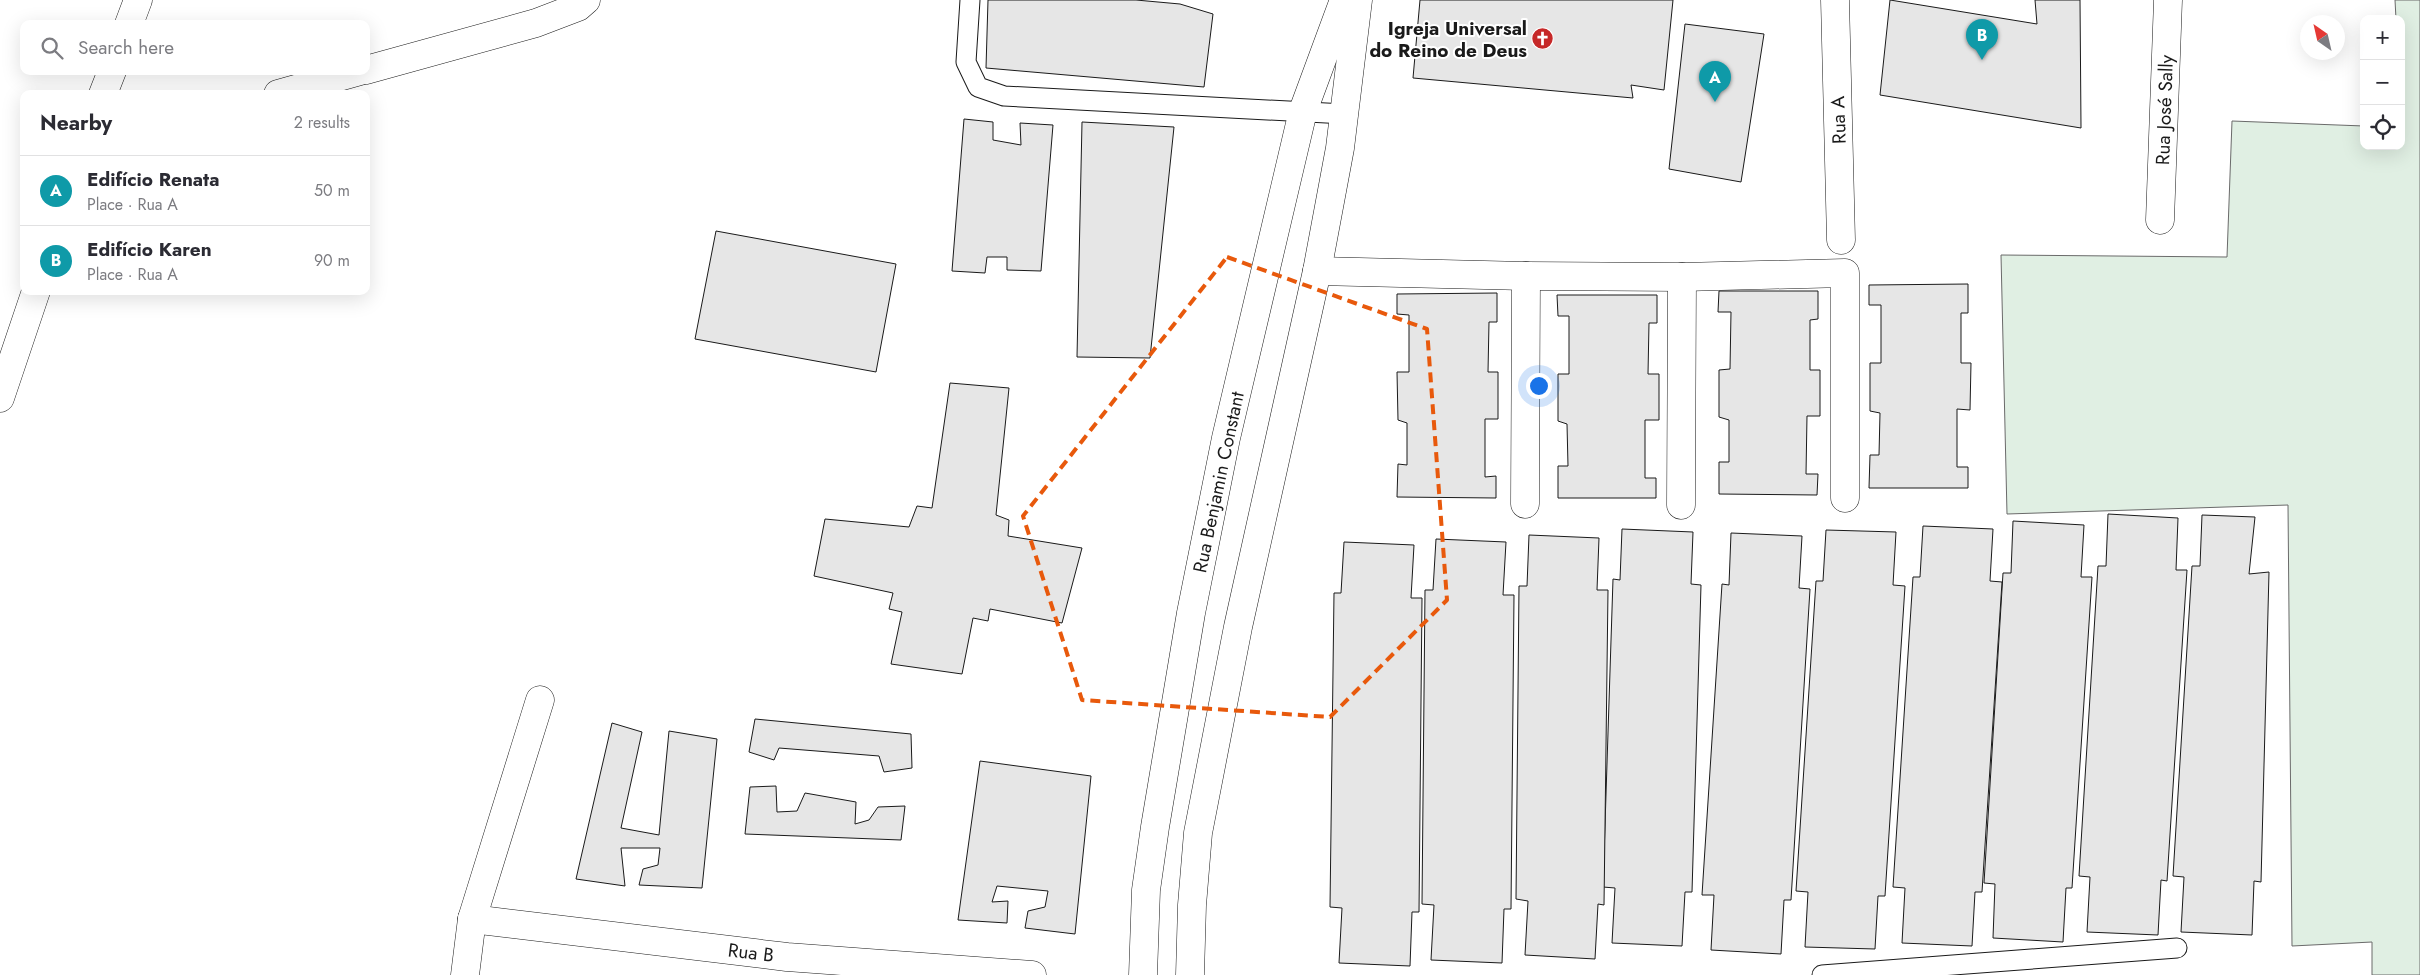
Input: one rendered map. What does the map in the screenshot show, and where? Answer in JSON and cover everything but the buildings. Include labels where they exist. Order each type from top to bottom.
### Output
[{"type":"street","points":[[130,20],[138,0]]},
{"type":"street","points":[[370,69],[536,23],[578,7],[586,0]]},
{"type":"street","name":"Rua Benjamin Constant","points":[[1143,975],[1146,890],[1191,613],[1226,438],[1303,111],[1344,0]]},
{"type":"street","points":[[1190,975],[1192,905],[1198,833],[1238,627],[1317,271],[1345,114],[1358,0]]},
{"type":"street","name":"Rua A","points":[[1835,0],[1841,240]]},
{"type":"street","name":"Rua José Sally","points":[[2160,220],[2168,0]]},
{"type":"street","points":[[105,90],[111,75]]},
{"type":"street","points":[[292,90],[346,75]]},
{"type":"street","points":[[1317,271],[1526,276],[1682,277],[1845,273],[1845,498]]},
{"type":"street","points":[[1525,504],[1526,276]]},
{"type":"street","points":[[1681,505],[1682,277]]},
{"type":"street","points":[[0,398],[35,295]]},
{"type":"street","points":[[465,975],[472,919],[540,700]]},
{"type":"street","name":"Rua B","points":[[472,919],[785,966],[1032,975]]},
{"type":"lane","points":[[970,0],[966,62],[978,87],[1004,96],[1249,111],[1303,111],[1345,114]]},
{"type":"lane","points":[[1822,975],[2177,948]]},
{"type":"highlighted area","points":[[1227,257],[1427,329],[1447,600],[1330,717],[1082,700],[1023,516]]},
{"type":"green space","points":[[2395,0],[2420,0],[2420,975],[2372,975],[2372,942],[2292,946],[2288,505],[2007,514],[2001,255],[2227,257],[2232,121],[2360,126],[2360,150],[2405,150],[2405,15],[2396,15]]},
{"type":"place","name":"Igreja Universal do Reino de Deus","points":[[1543,39]]},
{"type":"place","name":"Edifício Karen","points":[[1982,60]]},
{"type":"place","name":"Edifício Renata","points":[[1715,102]]}]
